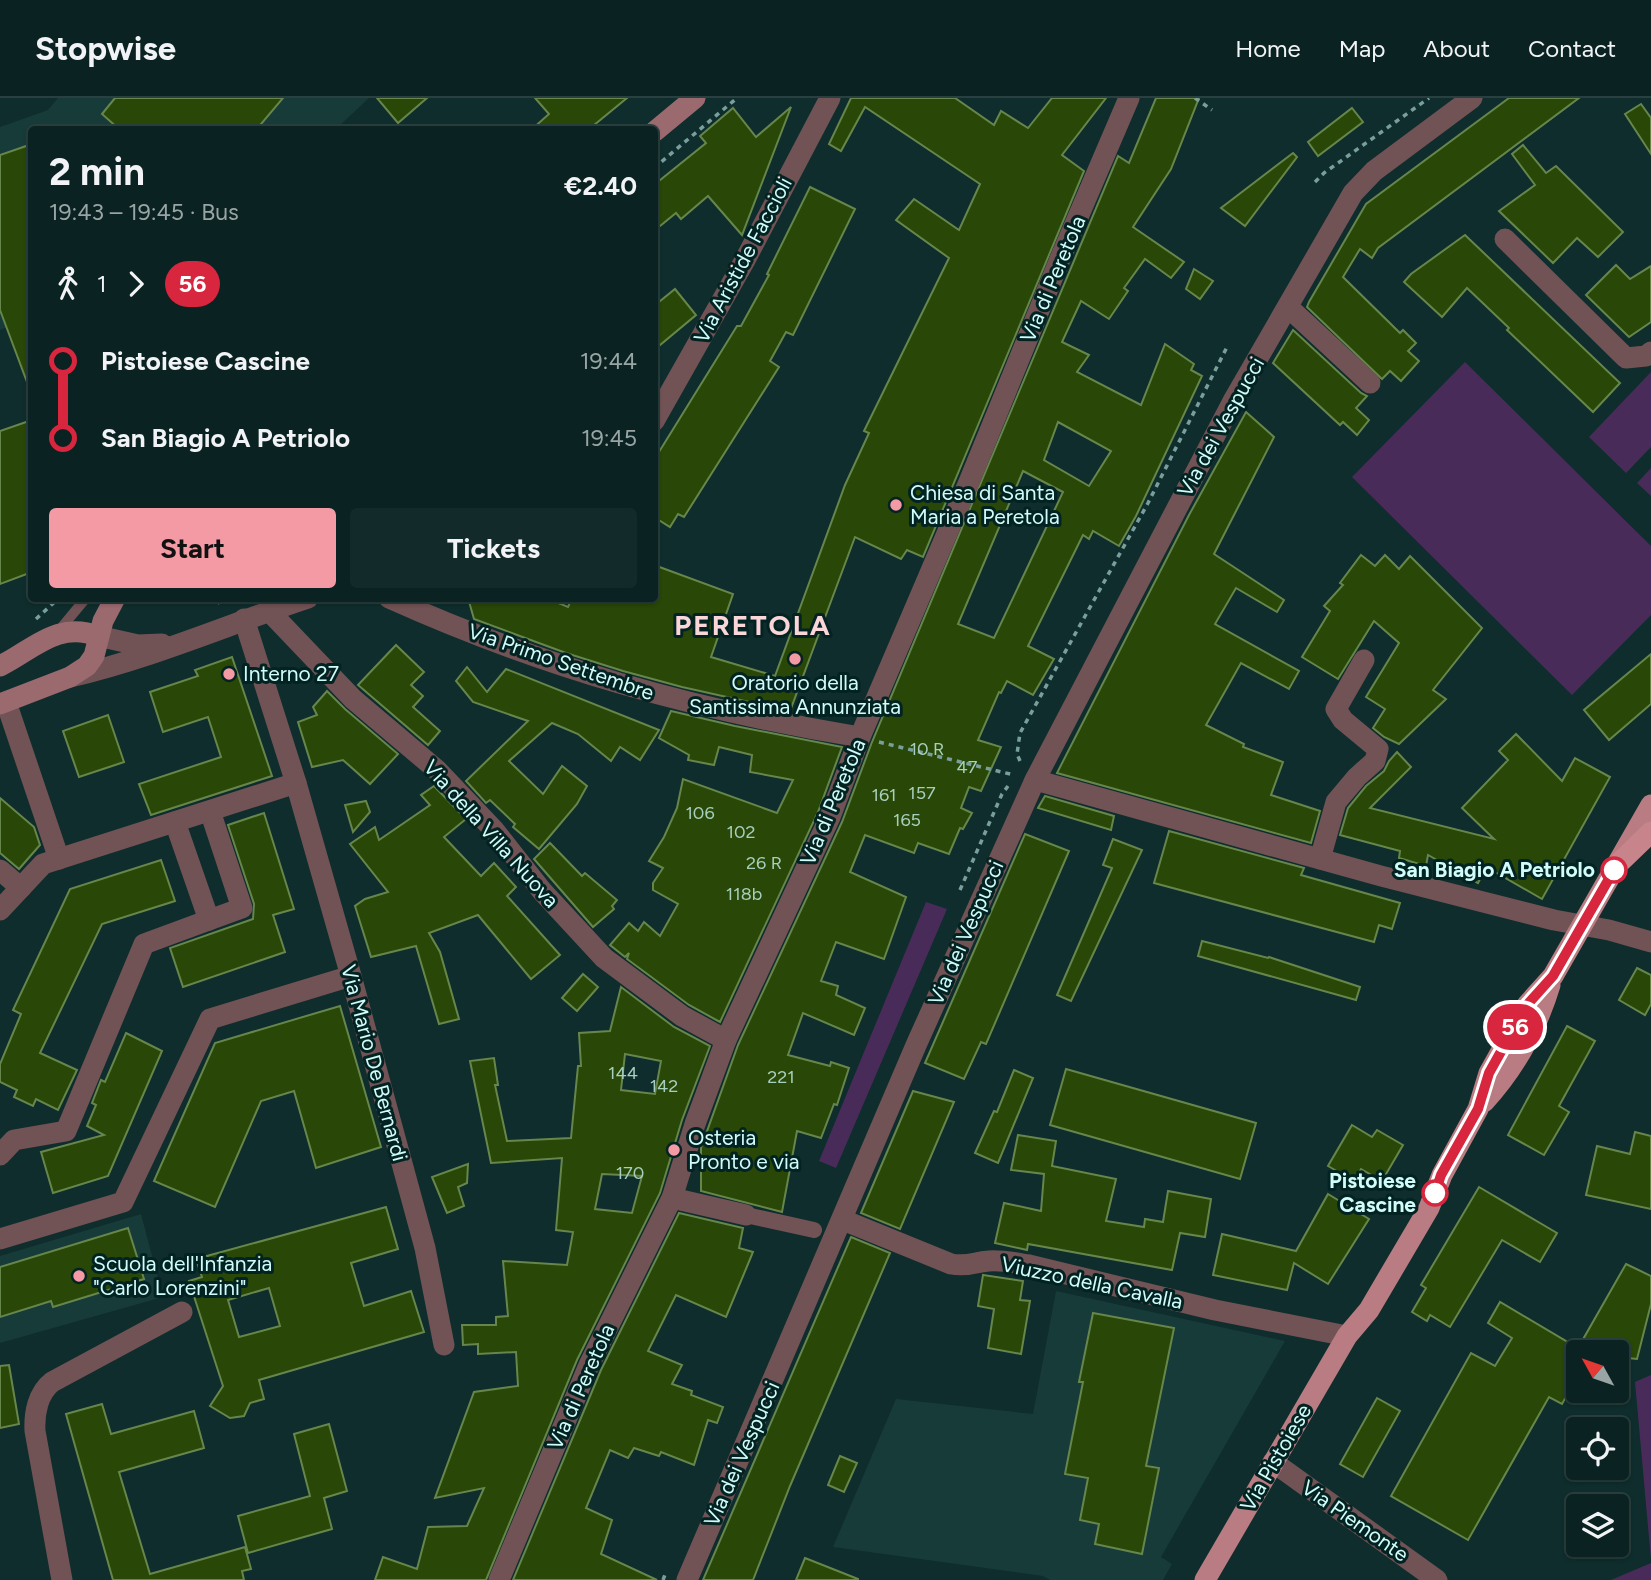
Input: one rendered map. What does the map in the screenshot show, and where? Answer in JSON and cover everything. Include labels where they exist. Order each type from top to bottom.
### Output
[{"type":"highway","points":[[1618,864],[1651,832]]},
{"type":"main road","points":[[658,129],[695,98]]},
{"type":"main road","points":[[3,703],[71,677],[91,660],[103,621],[114,602]]},
{"type":"main road","points":[[0,666],[57,633],[78,631],[98,636]]},
{"type":"main road","name":"Via Pistoiese","points":[[1205,1580],[1347,1336],[1369,1310],[1429,1208],[1441,1175],[1478,1109],[1503,1081],[1541,1013],[1553,976],[1651,806]]},
{"type":"street","name":"Via Aristide Faccioli","points":[[658,414],[830,98]]},
{"type":"street","name":"Via di Peretola","points":[[499,1580],[589,1365],[673,1198],[695,1124],[726,1040],[830,817],[860,737],[1129,98]]},
{"type":"street","name":"Via dei Vespucci","points":[[687,1580],[843,1220],[1026,778],[1220,425],[1359,185],[1472,98]]},
{"type":"street","points":[[1505,239],[1626,358],[1646,356],[1651,352]]},
{"type":"street","points":[[1288,307],[1370,383]]},
{"type":"street","points":[[71,677],[129,661],[296,602]]},
{"type":"street","name":"Via Primo Settembre","points":[[399,602],[597,678],[714,710],[860,737]]},
{"type":"street","name":"Via della Villa Nuova","points":[[269,611],[353,699],[437,770],[494,830],[542,891],[604,958],[682,1016],[726,1040]]},
{"type":"street","name":"Via Mario De Bernardi","points":[[244,619],[296,783],[351,976],[425,1248],[444,1345]]},
{"type":"street","points":[[98,636],[138,645],[178,643]]},
{"type":"street","points":[[1320,859],[1336,802],[1375,761],[1378,749],[1343,720],[1336,709],[1364,660]]},
{"type":"street","points":[[3,703],[59,859]]},
{"type":"street","points":[[1026,778],[1320,859],[1651,942]]},
{"type":"street","points":[[0,910],[43,864],[296,783]]},
{"type":"street","points":[[5,1141],[66,1131],[144,944],[243,908],[210,811]]},
{"type":"street","points":[[175,822],[209,920]]},
{"type":"street","points":[[0,870],[20,888]]},
{"type":"street","points":[[0,1239],[123,1202],[210,1019],[351,976]]},
{"type":"street","points":[[673,1198],[814,1230]]},
{"type":"street","name":"Viuzzo della Cavalla","points":[[843,1220],[951,1264],[966,1267],[986,1261],[1002,1261],[1029,1265],[1215,1310],[1347,1336]]},
{"type":"street","points":[[62,1580],[34,1420],[42,1394],[52,1382],[182,1312]]},
{"type":"street","name":"Via Piemonte","points":[[1273,1462],[1437,1580]]},
{"type":"lane","points":[[57,633],[83,602]]},
{"type":"path","points":[[658,165],[737,98]]},
{"type":"path","points":[[1195,98],[1212,110]]},
{"type":"path","points":[[1315,182],[1429,98]]},
{"type":"path","points":[[860,737],[1026,778]]},
{"type":"shaded area","points":[[58,98],[369,98],[339,126],[28,126],[28,318],[0,330],[0,127],[48,110]]},
{"type":"shaded area","points":[[1465,362],[1651,546],[1651,615],[1572,695],[1352,477]]},
{"type":"shaded area","points":[[1651,372],[1651,447],[1626,473],[1589,437]]},
{"type":"shaded area","points":[[1651,468],[1651,496],[1637,483]]},
{"type":"shaded area","points":[[926,902],[947,909],[836,1168],[819,1161]]},
{"type":"shaded area","name":"Scuola dell'Infanzia \"Carlo Lorenzini\"","points":[[141,1214],[163,1297],[0,1343],[0,1256]]},
{"type":"shaded area","points":[[1056,1291],[1285,1341],[1161,1557],[1172,1564],[1163,1580],[1050,1580],[1043,1576],[833,1547],[896,1399],[1033,1414]]},
{"type":"shaded area","points":[[1651,1375],[1651,1560],[1635,1382]]},
{"type":"shaded area","points":[[1651,1563],[1651,1580],[1611,1580]]},
{"type":"building","points":[[115,98],[283,98],[259,126],[116,126],[102,114]]},
{"type":"building","points":[[377,98],[427,98],[398,123]]},
{"type":"building","points":[[535,98],[627,98],[593,126],[536,126],[549,114]]},
{"type":"building","points":[[851,98],[955,98],[994,125],[1001,111],[1028,128],[1052,98],[1106,98],[1062,155],[1084,171],[923,557],[907,550],[901,559],[855,537],[790,711],[623,671],[474,619],[469,602],[556,602],[568,607],[570,602],[658,602],[658,566],[733,594],[711,657],[775,676],[845,485],[869,433],[864,431],[949,258],[896,220],[914,199],[959,230],[980,184],[865,107],[841,151],[829,144]]},
{"type":"building","points":[[1156,98],[1199,98],[1171,169],[1133,227],[1184,262],[1171,278],[1145,259],[1124,288],[1128,291],[1109,319],[1081,301],[1062,342],[1089,355],[1077,372],[1141,405],[1165,344],[1194,364],[1191,370],[1202,376],[1136,516],[1119,546],[1093,531],[1089,539],[1083,535],[1028,646],[1054,659],[1033,695],[1007,681],[1001,693],[999,692],[978,740],[1001,747],[981,791],[969,787],[961,808],[972,813],[963,829],[960,828],[949,854],[918,843],[914,853],[865,835],[850,872],[906,897],[884,959],[836,942],[821,981],[838,986],[836,995],[865,1008],[854,1035],[803,1013],[788,1055],[830,1066],[831,1062],[849,1068],[837,1105],[834,1104],[821,1138],[797,1131],[782,1212],[701,1191],[701,1148],[738,1045],[842,822],[872,742],[1118,156],[1129,163]],"holes":[[[1058,422],[1111,451],[1089,486],[1044,460]],[[1023,471],[1063,492],[994,638],[958,624]]]},
{"type":"building","points":[[1509,98],[1579,98],[1378,248],[1372,258],[1360,249],[1343,277],[1400,333],[1403,330],[1416,343],[1408,351],[1419,361],[1401,381],[1390,371],[1382,379],[1307,307],[1309,302],[1366,204]]},
{"type":"building","points":[[1641,104],[1651,118],[1651,154],[1625,114]]},
{"type":"building","points":[[791,107],[742,235],[708,196],[681,219],[676,213],[658,228],[658,182],[706,143],[700,136],[733,108],[756,137]]},
{"type":"building","points":[[1352,108],[1363,122],[1318,156],[1308,142]]},
{"type":"building","points":[[28,145],[28,385],[0,310],[0,155]]},
{"type":"building","points":[[1523,145],[1546,173],[1556,166],[1623,232],[1598,257],[1577,238],[1553,263],[1499,211],[1535,185],[1512,154]]},
{"type":"building","points":[[1293,153],[1297,157],[1245,226],[1221,208]]},
{"type":"building","points":[[810,187],[855,209],[793,335],[786,332],[770,361],[779,367],[684,517],[678,514],[670,527],[658,520],[658,454],[737,326],[741,326],[769,275],[767,274]]},
{"type":"building","points":[[1465,235],[1620,383],[1593,412],[1467,288],[1442,317],[1404,282]]},
{"type":"building","points":[[1616,265],[1630,279],[1651,266],[1651,322],[1629,337],[1586,295]]},
{"type":"building","points":[[1194,269],[1213,281],[1200,299],[1186,289]]},
{"type":"building","points":[[675,289],[696,315],[658,347],[658,303]]},
{"type":"building","points":[[1293,330],[1367,396],[1356,408],[1369,420],[1357,435],[1343,422],[1340,425],[1273,363]]},
{"type":"building","points":[[1246,412],[1274,437],[1214,554],[1284,600],[1277,612],[1236,588],[1215,624],[1299,671],[1289,689],[1241,663],[1206,725],[1244,744],[1243,747],[1283,762],[1271,795],[1320,811],[1311,843],[1057,773],[1189,515]]},
{"type":"building","points":[[28,421],[28,574],[0,584],[0,431]]},
{"type":"building","points":[[1361,555],[1375,566],[1385,555],[1399,569],[1410,556],[1482,628],[1433,690],[1446,699],[1399,744],[1373,728],[1385,709],[1366,697],[1399,643],[1374,621],[1338,679],[1302,657],[1330,611],[1324,606],[1343,585],[1340,583]]},
{"type":"building","points":[[396,645],[424,672],[411,685],[423,696],[413,707],[440,731],[428,745],[358,685]]},
{"type":"building","points":[[1651,654],[1651,704],[1609,740],[1584,710]]},
{"type":"building","points":[[232,657],[272,776],[151,815],[139,784],[221,757],[208,717],[163,732],[150,692],[198,676],[195,670]]},
{"type":"building","points":[[467,667],[487,692],[506,669],[659,730],[640,760],[620,747],[611,761],[578,734],[552,723],[509,761],[543,794],[562,766],[587,786],[577,804],[539,849],[513,827],[515,824],[490,800],[486,803],[466,781],[528,721],[473,702],[456,681]]},
{"type":"building","points":[[327,691],[398,754],[370,784],[343,760],[312,767],[298,722],[317,715],[313,707]]},
{"type":"building","points":[[671,711],[842,747],[818,812],[720,1022],[689,1005],[627,959],[629,953],[625,957],[610,945],[629,923],[638,931],[644,922],[660,936],[678,904],[653,890],[653,883],[663,868],[649,861],[677,808],[683,779],[777,813],[793,780],[750,772],[752,755],[719,747],[714,765],[688,760],[689,755],[659,738]]},
{"type":"building","points":[[108,715],[124,762],[79,777],[63,731]]},
{"type":"building","points":[[1516,734],[1562,781],[1575,758],[1610,777],[1542,899],[1486,867],[1478,883],[1428,855],[1426,866],[1399,858],[1400,851],[1340,835],[1348,808],[1366,786],[1384,771],[1397,752],[1411,767],[1370,808],[1494,839],[1462,808],[1508,760],[1499,751]]},
{"type":"building","points":[[434,786],[466,819],[444,837],[481,876],[494,863],[516,887],[507,896],[560,955],[531,979],[478,915],[429,933],[440,952],[459,1019],[439,1024],[416,946],[371,957],[355,906],[365,899],[388,892],[350,844],[375,827],[379,840],[430,805],[421,795]]},
{"type":"building","points":[[1045,796],[1114,816],[1111,830],[1038,808]]},
{"type":"building","points":[[0,798],[34,827],[40,845],[19,869],[0,853]]},
{"type":"building","points":[[366,801],[370,812],[353,832],[345,805]]},
{"type":"building","points":[[264,813],[294,909],[273,915],[285,952],[183,987],[170,948],[253,919],[254,904],[228,825]]},
{"type":"building","points":[[1169,831],[1304,868],[1301,875],[1400,903],[1392,929],[1379,925],[1374,942],[1154,883]]},
{"type":"building","points":[[1025,834],[1069,851],[986,1044],[981,1042],[964,1079],[925,1063]]},
{"type":"building","points":[[1113,839],[1142,850],[1071,1001],[1057,995],[1112,868],[1103,865]]},
{"type":"building","points":[[550,843],[582,876],[585,873],[617,900],[612,906],[614,909],[593,927],[534,859]]},
{"type":"building","points":[[161,860],[175,901],[102,924],[40,1053],[77,1070],[58,1110],[36,1099],[33,1106],[14,1097],[17,1090],[0,1082],[0,1064],[21,1014],[13,1010],[70,889]]},
{"type":"building","points":[[1202,941],[1269,957],[1360,987],[1356,1000],[1198,956]]},
{"type":"building","points":[[1637,968],[1651,975],[1651,1004],[1645,1015],[1619,1000]]},
{"type":"building","points":[[583,974],[598,987],[577,1011],[562,998]]},
{"type":"building","points":[[621,987],[674,1027],[710,1046],[682,1120],[660,1193],[577,1360],[486,1580],[375,1580],[383,1557],[417,1569],[428,1527],[467,1526],[484,1488],[435,1498],[474,1392],[518,1386],[516,1352],[478,1354],[478,1344],[463,1345],[462,1325],[496,1325],[496,1317],[508,1316],[503,1261],[567,1265],[573,1232],[556,1230],[562,1158],[491,1163],[470,1061],[494,1058],[498,1085],[495,1085],[507,1141],[571,1138],[578,1066],[581,1066],[579,1033],[610,1031]],"holes":[[[625,1054],[661,1061],[655,1094],[621,1090]],[[602,1174],[642,1176],[632,1213],[595,1209]]]},
{"type":"building","points":[[340,1006],[381,1147],[316,1168],[294,1091],[261,1101],[215,1207],[154,1181],[215,1043]]},
{"type":"building","points":[[1567,1026],[1595,1041],[1559,1106],[1569,1112],[1544,1155],[1508,1135]]},
{"type":"building","points":[[126,1033],[162,1051],[108,1176],[53,1193],[41,1152],[104,1135],[87,1126],[96,1105],[92,1103],[101,1080],[105,1082]]},
{"type":"building","points":[[1066,1069],[1256,1123],[1240,1179],[1050,1125]]},
{"type":"building","points":[[1014,1070],[1033,1078],[998,1163],[975,1153],[994,1111],[997,1112]]},
{"type":"building","points":[[913,1091],[954,1102],[900,1229],[861,1213]]},
{"type":"building","points":[[1352,1125],[1372,1137],[1377,1130],[1403,1145],[1382,1181],[1361,1169],[1354,1181],[1328,1166]]},
{"type":"building","points":[[1635,1132],[1651,1136],[1651,1209],[1586,1195],[1597,1146],[1630,1154]]},
{"type":"building","points":[[1018,1135],[1056,1141],[1052,1166],[1116,1179],[1106,1221],[1144,1227],[1145,1219],[1163,1222],[1168,1191],[1211,1199],[1205,1237],[1180,1233],[1172,1270],[1028,1244],[1027,1250],[995,1243],[1004,1203],[1041,1211],[1044,1174],[1011,1170]]},
{"type":"building","points":[[468,1164],[467,1183],[458,1187],[464,1206],[447,1213],[432,1177]]},
{"type":"building","points":[[1479,1187],[1557,1233],[1540,1262],[1502,1240],[1450,1327],[1430,1315],[1427,1321],[1412,1312],[1426,1288],[1421,1285]]},
{"type":"building","points":[[1328,1194],[1369,1219],[1328,1284],[1294,1263],[1287,1290],[1213,1275],[1222,1234],[1296,1251]]},
{"type":"building","points":[[386,1207],[398,1249],[351,1263],[364,1306],[411,1291],[424,1332],[259,1380],[264,1399],[250,1403],[244,1416],[230,1418],[210,1406],[223,1386],[189,1281],[202,1277],[198,1265],[210,1262],[207,1256]],"holes":[[[269,1288],[280,1326],[239,1337],[228,1300]]]},
{"type":"building","points":[[679,1213],[743,1228],[739,1248],[753,1252],[726,1317],[676,1295],[648,1351],[682,1365],[672,1384],[692,1391],[691,1395],[723,1407],[717,1423],[708,1420],[694,1465],[661,1452],[659,1456],[634,1448],[628,1458],[610,1450],[586,1508],[612,1520],[601,1554],[657,1580],[513,1580],[601,1370]]},
{"type":"building","points":[[128,1228],[144,1279],[53,1307],[51,1301],[0,1317],[0,1267]]},
{"type":"building","points":[[851,1237],[890,1253],[790,1486],[753,1580],[703,1580]]},
{"type":"building","points":[[1626,1264],[1651,1276],[1651,1304],[1637,1359],[1629,1358],[1629,1340],[1583,1340]]},
{"type":"building","points":[[983,1275],[1023,1281],[1020,1300],[1030,1301],[1021,1354],[988,1348],[994,1309],[978,1306]]},
{"type":"building","points":[[1500,1302],[1566,1341],[1566,1397],[1562,1404],[1549,1397],[1468,1540],[1391,1496],[1471,1353],[1495,1366],[1512,1338],[1488,1323]]},
{"type":"building","points":[[1093,1313],[1174,1328],[1146,1466],[1159,1468],[1142,1554],[1095,1544],[1099,1524],[1080,1520],[1088,1478],[1065,1474]]},
{"type":"building","points":[[9,1365],[19,1424],[0,1428],[0,1366]]},
{"type":"building","points":[[1377,1398],[1400,1411],[1363,1477],[1340,1464]]},
{"type":"building","points":[[102,1404],[111,1434],[194,1411],[204,1448],[119,1472],[150,1574],[245,1547],[251,1569],[242,1571],[244,1580],[113,1580],[66,1414]]},
{"type":"building","points":[[329,1424],[347,1491],[324,1498],[332,1529],[248,1553],[238,1516],[310,1496],[294,1434]]},
{"type":"building","points":[[840,1456],[857,1463],[844,1492],[828,1485]]},
{"type":"building","points":[[805,1558],[858,1579],[858,1580],[796,1580]]},
{"type":"bus line","name":"56","points":[[1435,1193],[1441,1175],[1478,1109],[1489,1073],[1527,1005],[1553,976],[1614,870]]},
{"type":"place","name":"Chiesa di Santa Maria a Peretola","points":[[896,505]]},
{"type":"place","name":"Oratorio della Santissima Annunziata","points":[[795,659]]},
{"type":"place","name":"Interno 27","points":[[229,674]]},
{"type":"place","name":"San Biagio A Petriolo","points":[[1614,870]]},
{"type":"place","name":"Osteria Pronto e via","points":[[674,1150]]},
{"type":"place","name":"Pistoiese Cascine","points":[[1435,1193]]},
{"type":"place","name":"Scuola dell'Infanzia \"Carlo Lorenzini\"","points":[[79,1276]]},
{"type":"district","name":"PERETOLA","points":[[753,625]]}]
